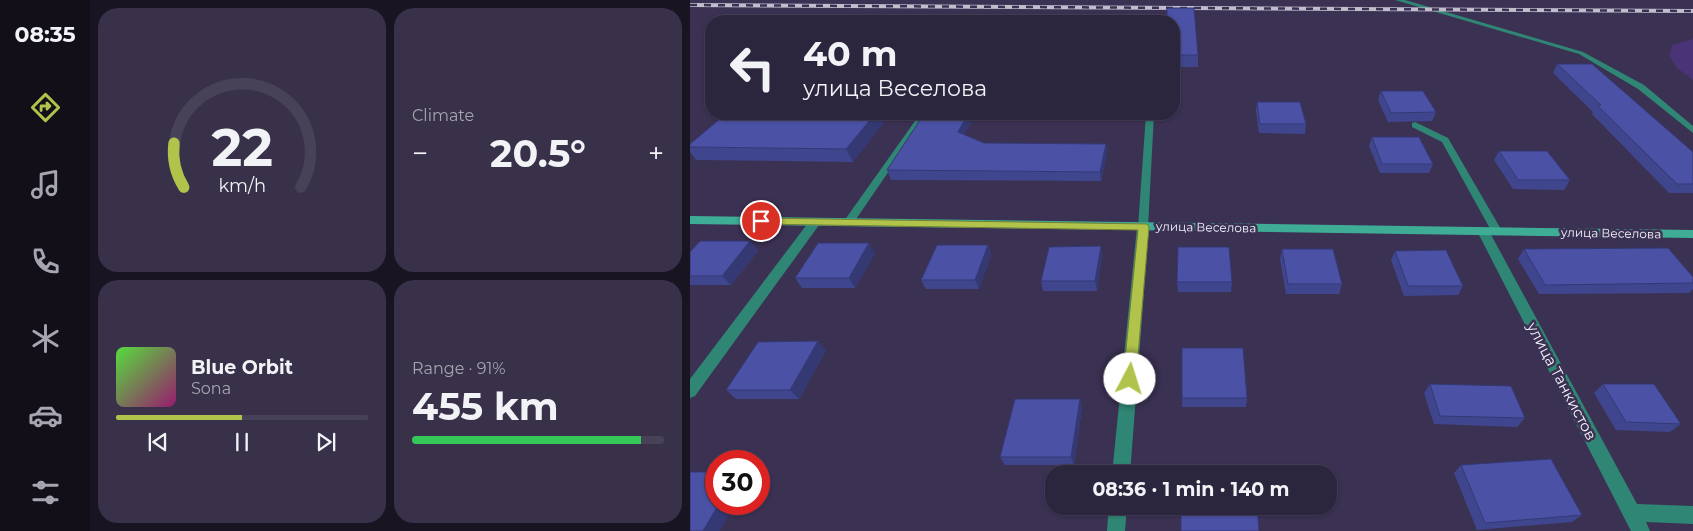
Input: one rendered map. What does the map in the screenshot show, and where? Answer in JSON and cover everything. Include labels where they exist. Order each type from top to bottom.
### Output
[{"type":"street","name":"улица Веселова","points":[[690,220],[1693,234]]},
{"type":"street","points":[[690,391],[815,222]]},
{"type":"street","points":[[1122,465],[1143,227]]},
{"type":"street","name":"улица Танкистов","points":[[1490,231],[1641,531]]},
{"type":"street","points":[[1632,513],[1693,514]]},
{"type":"street","points":[[1116,531],[1117,515]]},
{"type":"lane","points":[[1398,0],[1581,53],[1641,87],[1693,130]]},
{"type":"lane","points":[[848,223],[920,120]]},
{"type":"lane","points":[[1143,227],[1150,120]]},
{"type":"lane","points":[[1415,125],[1445,140],[1490,231]]},
{"type":"shaded area","points":[[1693,39],[1693,80],[1677,68],[1669,55],[1673,45]]},
{"type":"building","points":[[1167,8],[1194,8],[1198,55],[1180,55],[1180,15],[1167,15]]},
{"type":"building","points":[[1557,64],[1592,64],[1693,152],[1693,184],[1677,184],[1597,105],[1601,105]]},
{"type":"building","points":[[1381,91],[1423,91],[1436,112],[1391,113]]},
{"type":"building","points":[[1257,102],[1300,102],[1306,124],[1260,124]]},
{"type":"building","points":[[719,120],[870,120],[846,149],[690,147],[690,144]]},
{"type":"building","points":[[920,120],[965,120],[958,132],[984,143],[1106,144],[1100,172],[887,170]]},
{"type":"building","points":[[1372,137],[1419,137],[1433,164],[1382,164]]},
{"type":"building","points":[[1499,151],[1547,151],[1570,180],[1518,180]]},
{"type":"building","points":[[700,241],[750,241],[722,276],[690,276],[690,252]]},
{"type":"building","points":[[818,243],[869,243],[849,278],[795,278]]},
{"type":"building","points":[[937,245],[988,245],[975,280],[921,280]]},
{"type":"building","points":[[1101,246],[1095,281],[1041,281],[1049,247]]},
{"type":"building","points":[[1178,247],[1229,247],[1232,282],[1177,282]]},
{"type":"building","points":[[1668,248],[1693,277],[1693,283],[1545,285],[1524,249]]},
{"type":"building","points":[[1282,249],[1333,249],[1342,284],[1288,284]]},
{"type":"building","points":[[1446,250],[1463,286],[1408,286],[1395,251]]},
{"type":"building","points":[[818,341],[790,390],[726,390],[758,342]]},
{"type":"building","points":[[1182,348],[1243,348],[1247,398],[1182,398]]},
{"type":"building","points":[[1430,384],[1511,386],[1525,418],[1440,416]]},
{"type":"building","points":[[1603,384],[1654,384],[1681,424],[1626,422]]},
{"type":"building","points":[[1015,399],[1080,399],[1071,457],[1000,457]]},
{"type":"building","points":[[1551,459],[1582,515],[1485,523],[1461,465]]},
{"type":"building","points":[[690,472],[705,472],[705,515],[712,515],[703,531],[690,531]]},
{"type":"building","points":[[1181,515],[1258,515],[1259,531],[1181,531]]},
{"type":"railway","points":[[690,5],[1693,11]]},
{"type":"route","points":[[761,221],[1143,227],[1130,379]]}]
